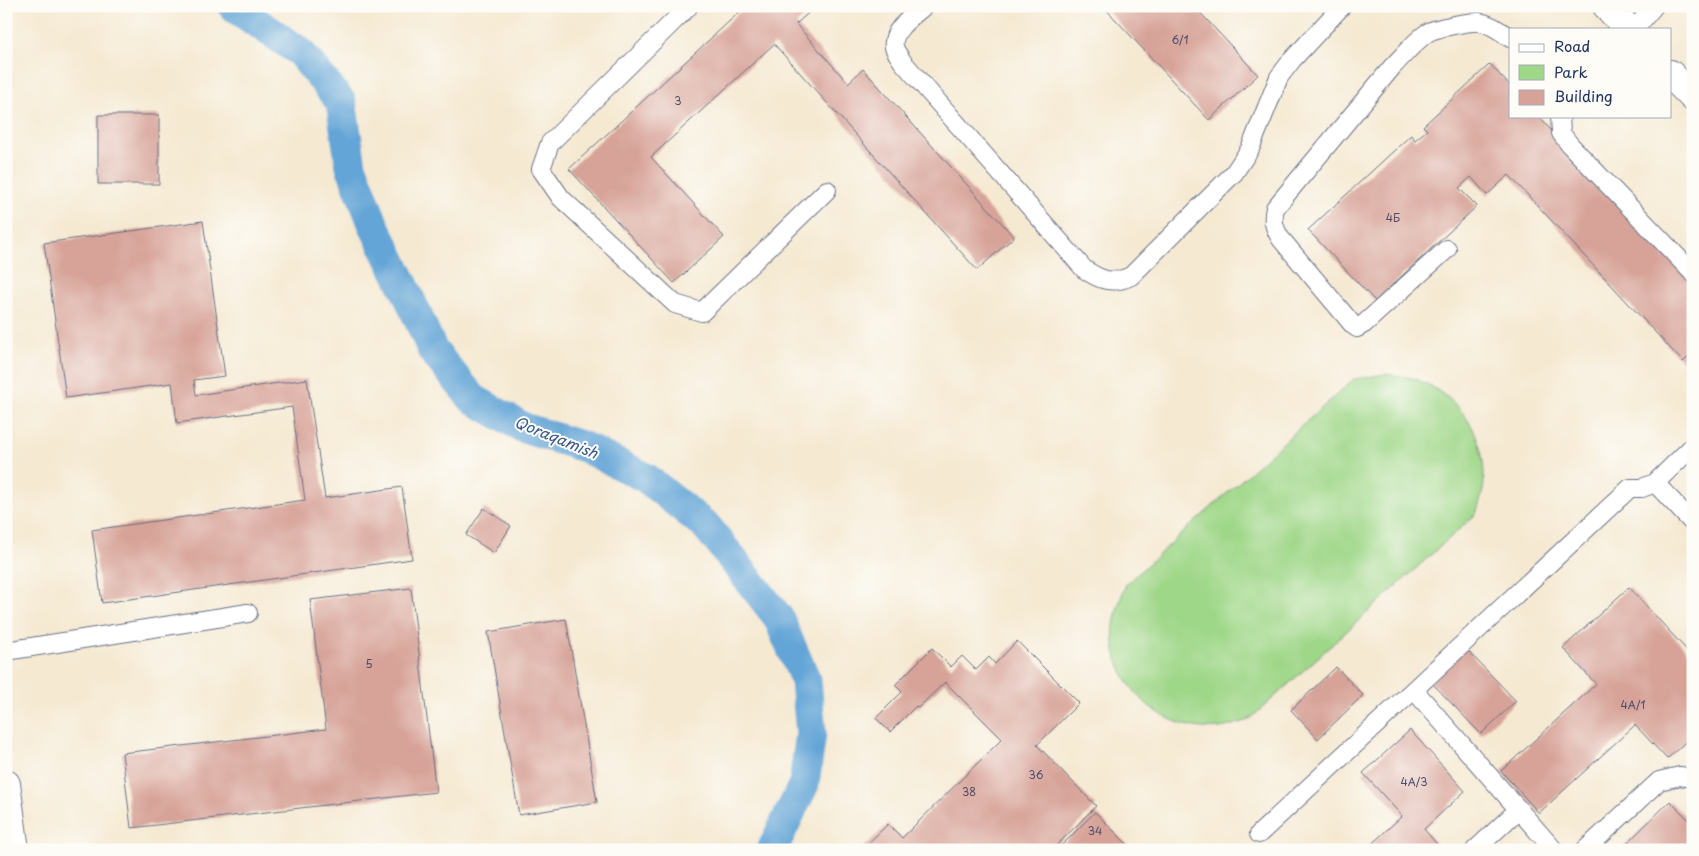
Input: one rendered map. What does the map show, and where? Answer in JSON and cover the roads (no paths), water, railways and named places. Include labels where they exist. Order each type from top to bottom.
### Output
[{"type":"street","points":[[1608,6],[1627,28]]},
{"type":"street","points":[[1672,76],[1693,97]]},
{"type":"street","points":[[6,784],[15,850]]},
{"type":"lane","points":[[688,6],[550,142],[541,169],[561,198],[675,304],[702,312],[827,190]]},
{"type":"lane","points":[[924,6],[902,26],[895,38],[894,47],[902,61],[1084,269],[1095,276],[1109,281],[1121,281],[1131,276],[1234,173],[1250,149],[1279,77],[1292,60],[1342,6]]},
{"type":"lane","points":[[1635,28],[1654,6]]},
{"type":"lane","points":[[1447,249],[1364,324],[1357,328],[1281,239],[1274,227],[1272,218],[1275,208],[1394,66],[1413,44],[1428,32],[1448,26],[1479,22],[1497,28],[1509,37]]},
{"type":"lane","points":[[1560,118],[1561,133],[1570,145],[1693,273]]},
{"type":"lane","points":[[1259,834],[1630,488],[1642,488],[1655,483],[1693,446]]},
{"type":"lane","points":[[1655,483],[1693,522]]},
{"type":"lane","points":[[6,651],[248,613]]},
{"type":"lane","points":[[1414,690],[1554,850]]},
{"type":"lane","points":[[1585,850],[1659,781],[1680,776],[1693,778]]},
{"type":"lane","points":[[1475,850],[1519,809]]},
{"type":"waterway","name":"Qoraqamish","points":[[233,6],[300,52],[341,102],[351,166],[374,226],[404,286],[433,351],[473,399],[524,428],[584,447],[646,478],[707,527],[778,617],[806,681],[811,733],[804,784],[772,850]]}]
